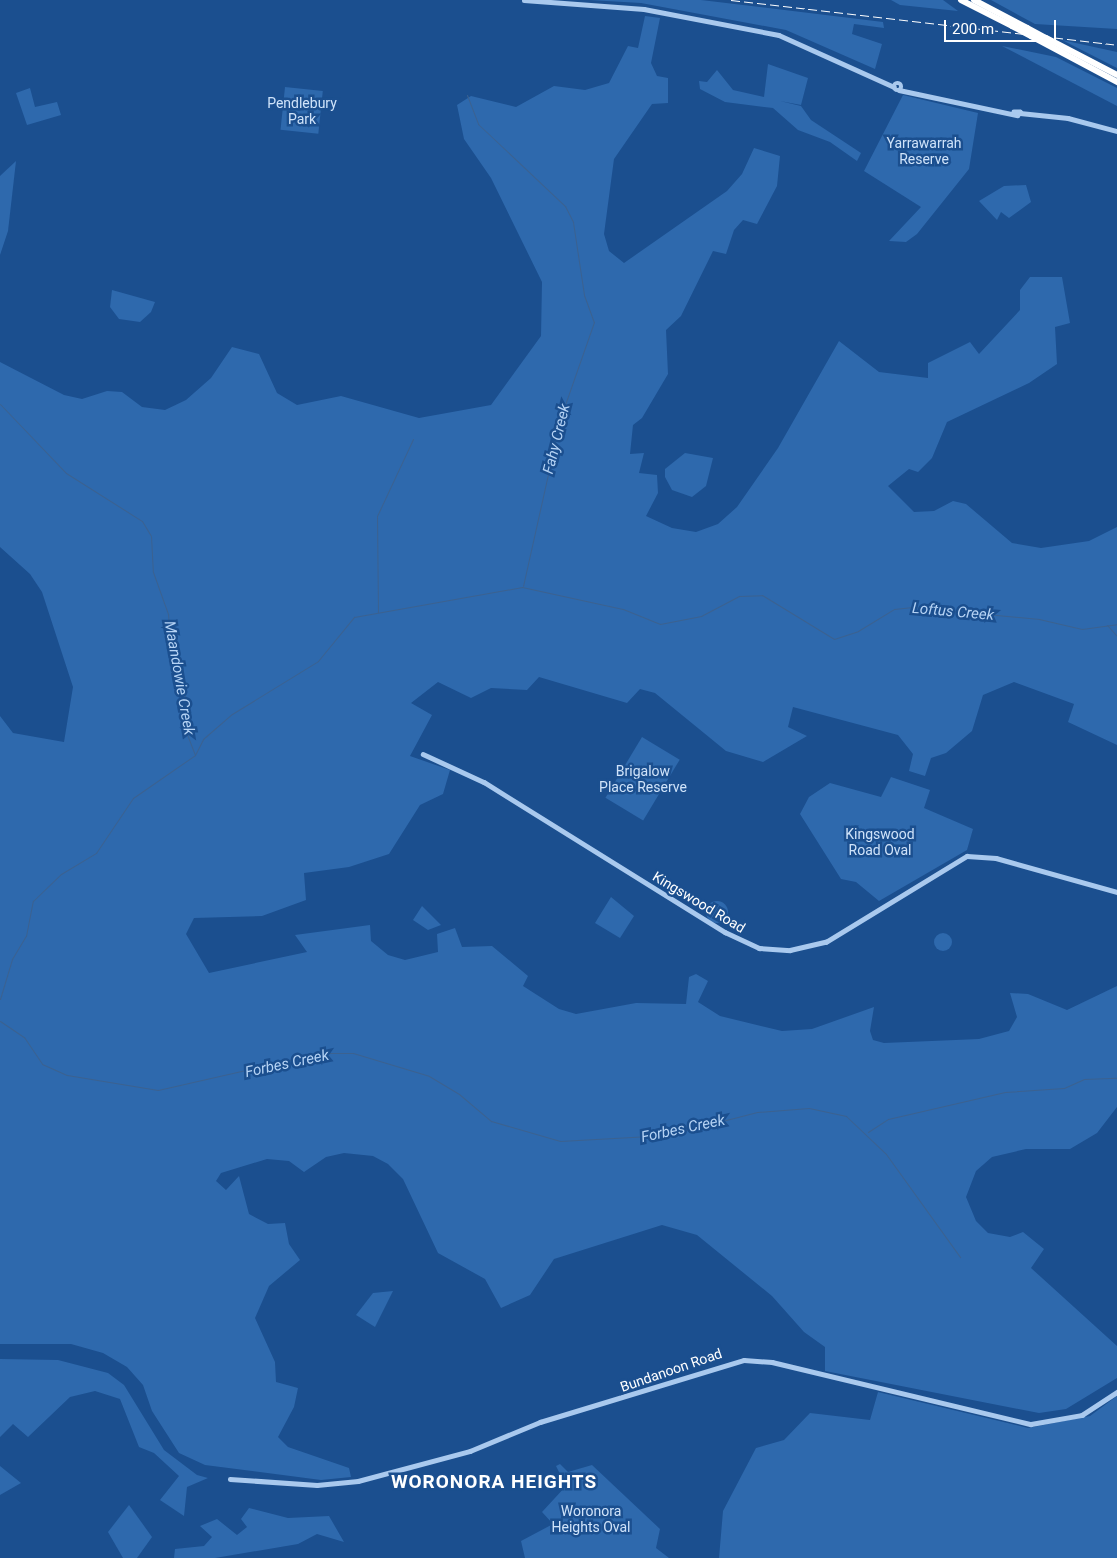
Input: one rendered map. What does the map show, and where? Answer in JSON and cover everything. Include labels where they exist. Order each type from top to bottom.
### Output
[{"type":"highway","points":[[961,0],[1117,82]]},
{"type":"highway","points":[[974,0],[1117,75]]},
{"type":"street","points":[[524,0],[644,9],[779,35],[910,93],[1117,131]]},
{"type":"street","name":"Kingswood Road","points":[[423,754],[484,782],[725,932],[759,948],[790,950],[826,942],[966,856],[988,856],[1117,892]]},
{"type":"street","name":"Bundanoon Road","points":[[230,1479],[317,1485],[358,1481],[465,1452],[540,1422],[744,1360],[772,1362],[1031,1424],[1082,1415],[1117,1392]]},
{"type":"green space","points":[[589,0],[701,0],[883,22],[884,28],[854,24],[852,34],[882,44],[875,69],[786,30],[641,3]]},
{"type":"green space","points":[[891,0],[943,0],[958,11],[900,5]]},
{"type":"green space","points":[[991,0],[1117,0],[1117,29],[1035,24]]},
{"type":"green space","points":[[645,16],[660,18],[651,63],[657,76],[668,78],[668,103],[652,104],[614,159],[604,234],[609,251],[624,263],[727,191],[742,174],[754,148],[780,156],[777,186],[757,224],[743,220],[734,230],[726,254],[713,251],[681,316],[666,330],[668,374],[642,418],[633,425],[630,454],[644,453],[639,473],[657,475],[658,493],[646,516],[672,528],[696,532],[718,524],[737,507],[778,448],[839,341],[879,372],[928,378],[928,363],[970,342],[979,354],[1020,310],[1020,290],[1030,277],[1062,277],[1070,323],[1055,327],[1057,364],[1029,383],[947,422],[932,458],[918,472],[909,469],[888,486],[914,512],[934,511],[953,501],[966,504],[1012,543],[1041,548],[1089,541],[1117,527],[1117,745],[1068,722],[1074,704],[1014,682],[983,695],[972,731],[946,753],[931,758],[925,776],[909,771],[913,754],[898,735],[793,707],[788,727],[807,736],[763,762],[726,751],[655,693],[640,689],[627,703],[539,677],[527,690],[491,688],[471,698],[438,682],[411,703],[432,715],[410,756],[450,770],[443,794],[420,805],[389,854],[349,867],[304,873],[306,900],[262,916],[194,918],[186,934],[209,973],[307,952],[295,935],[370,925],[371,941],[388,955],[405,960],[438,952],[437,934],[455,928],[462,947],[492,946],[528,976],[523,986],[559,1009],[576,1014],[636,1003],[686,1004],[689,977],[696,974],[708,981],[698,1002],[720,1016],[782,1031],[812,1029],[874,1007],[870,1031],[873,1040],[884,1043],[979,1039],[1009,1031],[1017,1017],[1010,993],[1028,994],[1067,1010],[1117,986],[1117,1107],[1097,1133],[1070,1149],[1026,1149],[992,1157],[976,1171],[966,1197],[976,1221],[988,1233],[1010,1237],[1023,1232],[1044,1249],[1031,1268],[1117,1346],[1117,1378],[1066,1409],[1039,1413],[825,1371],[825,1347],[804,1332],[772,1296],[697,1235],[662,1225],[554,1259],[530,1295],[501,1308],[485,1279],[438,1253],[403,1179],[388,1164],[373,1156],[344,1153],[326,1157],[304,1172],[289,1161],[267,1159],[221,1173],[216,1181],[226,1190],[239,1176],[249,1214],[268,1224],[285,1223],[289,1244],[300,1260],[269,1286],[255,1318],[275,1362],[276,1382],[298,1388],[294,1407],[278,1437],[288,1447],[349,1468],[351,1477],[321,1480],[205,1465],[179,1453],[152,1411],[143,1385],[127,1367],[103,1353],[71,1344],[0,1344],[0,716],[13,733],[64,742],[73,687],[42,592],[30,574],[0,547],[0,362],[64,395],[82,399],[107,391],[122,392],[142,407],[165,410],[186,400],[211,378],[232,347],[259,354],[277,393],[297,405],[341,396],[419,418],[491,405],[541,336],[542,282],[491,178],[464,139],[457,105],[471,96],[516,107],[554,86],[585,90],[609,83],[628,46],[638,48]]},
{"type":"green space","points":[[1062,40],[1117,52],[1117,68]]},
{"type":"green space","points":[[1002,46],[1056,57],[1117,88],[1117,106]]},
{"type":"green space","points":[[768,64],[808,78],[801,105],[780,101],[801,106],[811,120],[861,153],[857,161],[830,142],[798,130],[773,108],[725,102],[700,89],[699,81],[707,82],[717,70],[733,90],[764,97]]},
{"type":"green space","name":"Pendlebury Park","points":[[285,87],[323,91],[318,134],[281,130]]},
{"type":"green space","points":[[30,88],[35,107],[57,102],[61,115],[27,125],[16,93]]},
{"type":"green space","name":"Yarrawarrah Reserve","points":[[903,95],[978,113],[969,169],[917,234],[906,242],[889,241],[921,207],[864,171]]},
{"type":"green space","points":[[16,161],[8,231],[0,255],[0,176]]},
{"type":"green space","points":[[1026,185],[1031,202],[1009,218],[1001,212],[997,220],[979,201],[1004,186]]},
{"type":"green space","points":[[112,290],[155,302],[151,312],[140,322],[119,319],[110,307]]},
{"type":"green space","points":[[685,453],[713,458],[706,486],[692,497],[672,490],[665,477],[665,469]]},
{"type":"green space","name":"Brigalow Place Reserve","points":[[642,737],[680,760],[643,821],[605,798]]},
{"type":"green space","name":"Kingswood Road Oval","points":[[891,777],[930,790],[924,808],[973,829],[967,850],[879,901],[856,882],[841,879],[800,814],[809,797],[830,783],[881,797]]},
{"type":"green space","points":[[611,897],[634,916],[620,938],[595,923]]},
{"type":"green space","points":[[717,901],[725,904],[728,912],[725,920],[717,923],[709,920],[706,912],[709,904]]},
{"type":"green space","points":[[422,906],[441,925],[428,930],[413,920]]},
{"type":"green space","points":[[943,933],[949,936],[952,942],[949,948],[943,951],[937,948],[934,942],[937,936]]},
{"type":"green space","points":[[393,1291],[375,1327],[356,1315],[373,1293]]},
{"type":"green space","points":[[0,1359],[58,1360],[108,1373],[124,1385],[164,1450],[197,1475],[208,1478],[187,1487],[184,1516],[160,1500],[179,1476],[154,1453],[139,1447],[120,1399],[95,1391],[70,1397],[28,1437],[13,1424],[0,1437]]},
{"type":"green space","points":[[878,1392],[1028,1428],[1090,1416],[1117,1396],[1117,1558],[719,1558],[723,1511],[756,1448],[784,1440],[810,1413],[870,1420]]},
{"type":"green space","name":"Woronora Heights Oval","points":[[560,1464],[568,1472],[592,1465],[660,1529],[656,1548],[669,1558],[525,1558],[521,1541],[553,1524],[542,1512],[566,1486],[556,1466]]},
{"type":"green space","points":[[0,1466],[21,1483],[0,1495]]},
{"type":"green space","points":[[129,1505],[152,1537],[137,1558],[123,1558],[108,1532]]},
{"type":"green space","points":[[249,1508],[288,1518],[329,1516],[344,1542],[317,1534],[298,1544],[215,1558],[174,1558],[175,1549],[204,1546],[212,1537],[200,1526],[217,1519],[237,1535],[247,1527],[241,1519]]},
{"type":"waterway","name":"Fahy Creek","points":[[467,95],[478,124],[565,206],[573,222],[584,295],[594,322],[561,416],[523,586]]},
{"type":"waterway","name":"Maandowie Creek","points":[[0,404],[66,473],[142,521],[151,536],[153,572],[168,614],[171,650],[185,695],[185,729],[195,755]]},
{"type":"waterway","points":[[378,612],[377,516],[413,439]]},
{"type":"waterway","name":"Loftus Creek","points":[[0,999],[12,959],[26,936],[33,901],[61,874],[96,853],[133,798],[195,755],[203,739],[232,714],[318,661],[354,617],[522,587],[623,609],[660,624],[701,616],[739,596],[762,595],[834,639],[858,631],[894,609],[913,607],[1039,619],[1082,629],[1117,624]]},
{"type":"waterway","points":[[1107,625],[1117,636]]},
{"type":"waterway","name":"Forbes Creek","points":[[0,1021],[24,1037],[42,1064],[67,1075],[158,1090],[321,1053],[353,1053],[429,1076],[459,1094],[491,1121],[560,1141],[668,1135],[757,1112],[809,1108],[846,1116],[886,1154],[960,1257]]},
{"type":"waterway","name":"Forbes Creek","points":[[868,1132],[888,1119],[1005,1092],[1064,1088],[1084,1079],[1117,1078]]},
{"type":"railway","points":[[731,0],[1117,45]]},
{"type":"district","name":"WORONORA HEIGHTS","points":[[494,1482]]}]
